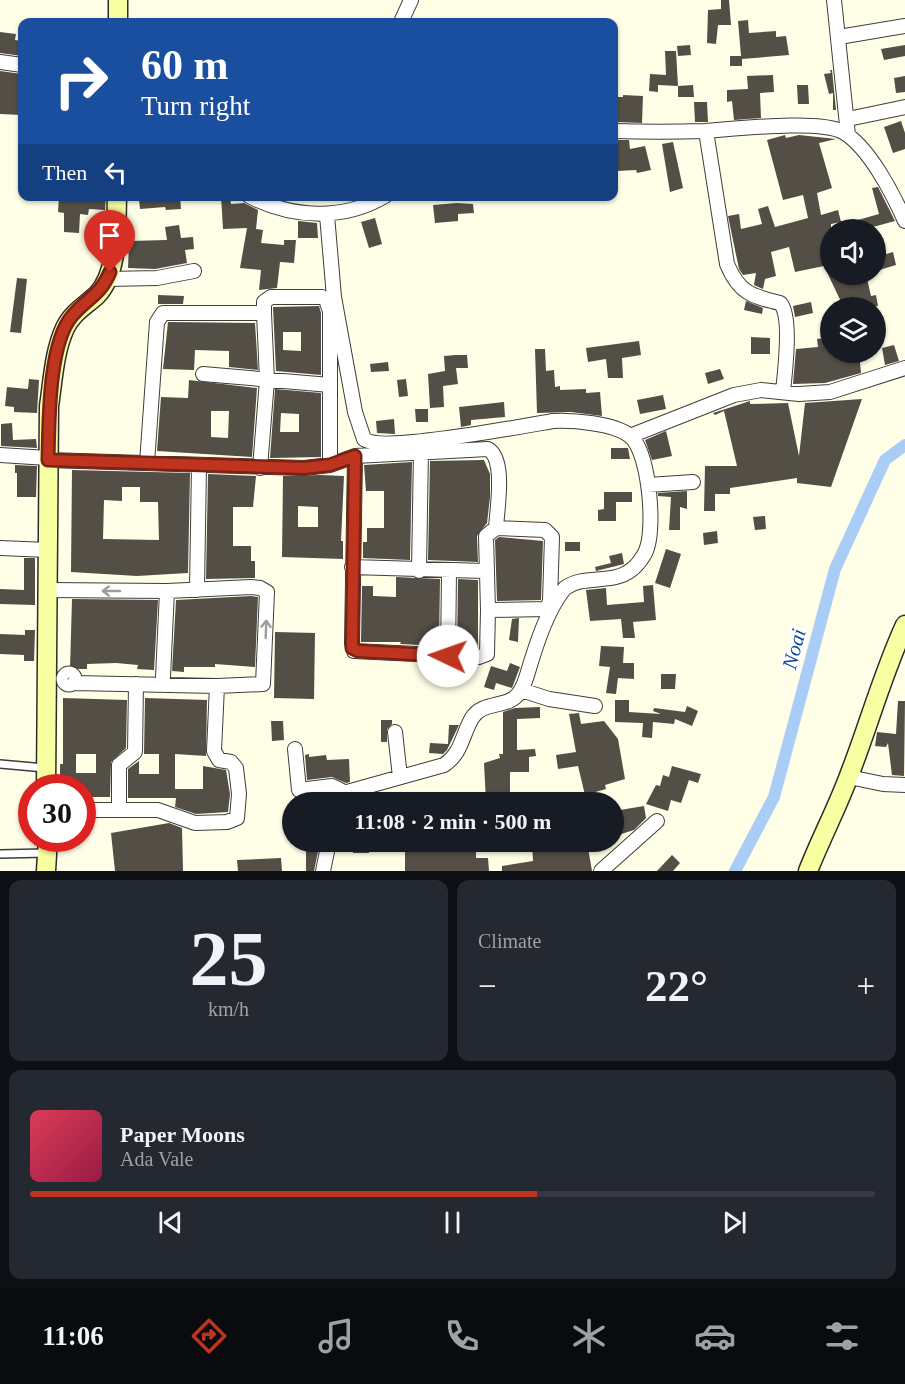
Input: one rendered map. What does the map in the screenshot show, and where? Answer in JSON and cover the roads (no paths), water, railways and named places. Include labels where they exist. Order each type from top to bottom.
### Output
[{"type":"street","points":[[118,0],[118,18]]},
{"type":"street","points":[[403,18],[411,0]]},
{"type":"street","points":[[834,0],[848,135]]},
{"type":"street","points":[[839,37],[905,26]]},
{"type":"street","points":[[0,62],[18,64]]},
{"type":"street","points":[[848,119],[905,107]]},
{"type":"street","points":[[618,131],[826,127],[848,135],[884,180],[905,221]]},
{"type":"street","points":[[706,131],[730,272],[744,292],[780,303],[785,308],[787,321],[783,391]]},
{"type":"street","points":[[45,774],[63,679],[47,590],[49,406],[57,354],[64,330],[71,316],[96,295],[107,279],[116,228],[117,201]]},
{"type":"street","points":[[260,201],[276,208],[327,215],[377,201]]},
{"type":"street","points":[[327,215],[334,297],[347,370],[361,434],[368,443],[376,445],[430,440],[572,420],[630,436],[734,395],[761,390],[799,394],[830,392],[905,368]]},
{"type":"street","points":[[107,279],[157,278],[194,271]]},
{"type":"street","points":[[260,468],[267,380],[264,302],[271,297],[322,297],[326,300],[330,311],[330,465]]},
{"type":"street","points":[[147,463],[157,322],[163,313],[264,313]]},
{"type":"street","points":[[204,374],[330,385]]},
{"type":"street","points":[[358,792],[444,765],[451,760],[458,753],[473,718],[479,710],[514,699],[521,690],[536,646],[565,588],[580,582],[615,578],[631,571],[639,561],[647,548],[648,484],[640,453],[630,436]]},
{"type":"street","points":[[0,454],[48,459],[304,468],[330,465],[355,456],[477,448],[494,452],[499,465],[496,528]]},
{"type":"street","points":[[419,571],[421,451]]},
{"type":"street","points":[[355,456],[352,567],[352,643],[354,651],[448,656],[487,654],[486,536],[496,528],[545,530],[550,533],[553,545],[549,606],[543,610],[488,610]]},
{"type":"street","points":[[197,590],[199,465]]},
{"type":"street","points":[[648,484],[693,482]]},
{"type":"street","points":[[0,548],[48,550]]},
{"type":"street","points":[[352,567],[449,572],[485,571]]},
{"type":"street","points":[[448,656],[449,572]]},
{"type":"street","points":[[47,590],[167,591],[251,586],[267,592],[264,683],[217,686],[63,679]]},
{"type":"street","points":[[163,677],[167,591]]},
{"type":"street","points":[[808,871],[899,653],[905,625]]},
{"type":"street","points":[[63,679],[163,677],[250,679],[260,684]]},
{"type":"street","points":[[119,810],[119,765],[135,752],[136,684]]},
{"type":"street","points":[[96,810],[158,810],[195,823],[227,822],[237,818],[239,794],[236,768],[231,762],[219,760],[214,751],[217,686]]},
{"type":"street","points":[[521,690],[549,699],[595,706]]},
{"type":"street","points":[[395,732],[400,777]]},
{"type":"street","points":[[295,749],[299,790],[332,786],[336,792]]},
{"type":"street","points":[[849,777],[883,784],[905,785]]},
{"type":"street","points":[[601,871],[657,821]]},
{"type":"street","points":[[323,871],[327,852]]},
{"type":"lane","points":[[0,764],[45,768]]},
{"type":"lane","points":[[0,854],[48,854]]},
{"type":"waterway","name":"Noai","points":[[735,871],[774,797],[835,569],[885,460],[905,445]]}]
